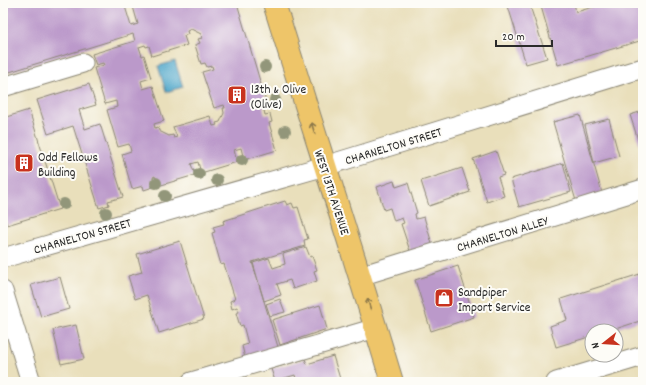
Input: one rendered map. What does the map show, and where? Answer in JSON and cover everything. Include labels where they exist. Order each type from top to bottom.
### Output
[{"type":"main road","name":"WEST 13TH AVENUE","points":[[274,3],[392,382]]},
{"type":"street","points":[[3,87],[83,63]]},
{"type":"street","name":"CHARNELTON STREET","points":[[3,258],[325,166],[643,68]]},
{"type":"street","name":"CHARNELTON ALLEY","points":[[360,276],[643,189]]},
{"type":"street","points":[[3,291],[31,382]]},
{"type":"street","points":[[191,382],[376,328]]},
{"type":"street","points":[[556,382],[643,356]]},
{"type":"water","points":[[175,61],[183,87],[166,92],[158,66]]},
{"type":"building","name":"13th & Olive (Olive)","points":[[3,3],[124,3],[131,26],[138,24],[132,3],[162,3],[166,5],[169,3],[237,3],[267,105],[263,106],[265,115],[270,114],[272,122],[269,123],[277,150],[244,160],[241,148],[234,150],[237,162],[201,173],[198,162],[191,164],[195,175],[158,186],[155,176],[153,177],[156,186],[144,190],[143,186],[132,189],[122,154],[131,151],[129,144],[118,147],[107,110],[117,107],[116,101],[105,104],[94,68],[104,65],[103,63],[96,65],[92,54],[135,41],[133,34],[3,74]],"holes":[[[191,29],[201,34],[202,38],[198,39],[200,43],[195,45],[201,64],[205,63],[207,67],[212,66],[213,69],[202,72],[214,108],[224,105],[224,113],[220,122],[216,123],[217,125],[213,126],[210,116],[173,127],[177,137],[174,138],[173,135],[169,136],[159,131],[158,127],[155,128],[154,124],[164,121],[153,86],[143,89],[141,81],[151,78],[144,55],[142,56],[139,47],[145,45],[146,47],[149,46],[152,56],[187,45],[184,36],[188,34],[187,31]]]},
{"type":"building","points":[[507,3],[529,3],[547,58],[526,64]]},
{"type":"building","points":[[540,3],[574,3],[576,12],[607,3],[643,3],[643,40],[558,65]]},
{"type":"building","points":[[89,84],[96,105],[79,110],[85,129],[100,124],[123,197],[108,201],[109,205],[99,208],[73,126],[48,134],[37,100]]},
{"type":"building","name":"Odd Fellows Building","points":[[29,110],[60,209],[7,225],[3,213],[3,118]]},
{"type":"building","points":[[643,111],[643,155],[630,115]]},
{"type":"building","points":[[580,115],[602,193],[576,201],[553,122]]},
{"type":"building","points":[[609,119],[619,156],[594,163],[585,125]]},
{"type":"building","points":[[496,151],[504,175],[498,177],[504,196],[487,202],[473,159]]},
{"type":"building","points":[[563,163],[571,192],[519,207],[511,179]]},
{"type":"building","points":[[462,168],[470,192],[429,206],[421,181]]},
{"type":"building","points":[[394,181],[396,187],[408,183],[417,213],[415,214],[416,219],[424,217],[433,247],[411,254],[401,224],[404,223],[402,218],[394,221],[390,208],[384,210],[377,187]]},
{"type":"building","points":[[285,201],[287,205],[292,203],[294,208],[298,207],[308,239],[304,240],[305,246],[252,262],[279,350],[245,358],[242,346],[248,344],[243,325],[240,326],[236,313],[239,312],[237,307],[232,309],[230,301],[235,299],[224,264],[221,265],[212,233],[215,232],[213,227],[224,224],[223,221]]},
{"type":"building","points":[[180,241],[204,319],[159,333],[147,295],[135,299],[128,276],[142,272],[137,254]]},
{"type":"building","points":[[306,247],[310,257],[312,256],[317,270],[314,271],[317,281],[293,289],[290,280],[277,284],[281,295],[264,301],[253,263],[269,258],[273,268],[285,264],[283,254]]},
{"type":"building","name":"Sandpiper Import Service","points":[[458,266],[474,317],[431,331],[415,280]]},
{"type":"building","points":[[643,273],[643,320],[624,326],[624,323],[584,323],[584,338],[556,347],[550,326],[567,320],[561,299]]},
{"type":"building","points":[[60,277],[69,309],[41,317],[31,285]]},
{"type":"building","points":[[280,299],[285,312],[270,316],[266,304]]},
{"type":"building","points":[[320,305],[327,329],[280,345],[272,320]]},
{"type":"building","points":[[76,325],[84,359],[61,364],[53,330]]},
{"type":"building","points":[[333,356],[341,382],[297,382],[295,375],[275,381],[271,369],[305,359],[307,364]]},
{"type":"place","name":"13th & Olive (Olive)","points":[[237,95]]},
{"type":"place","name":"Odd Fellows Building","points":[[24,163]]},
{"type":"place","name":"Sandpiper Import Service","points":[[444,298]]}]
